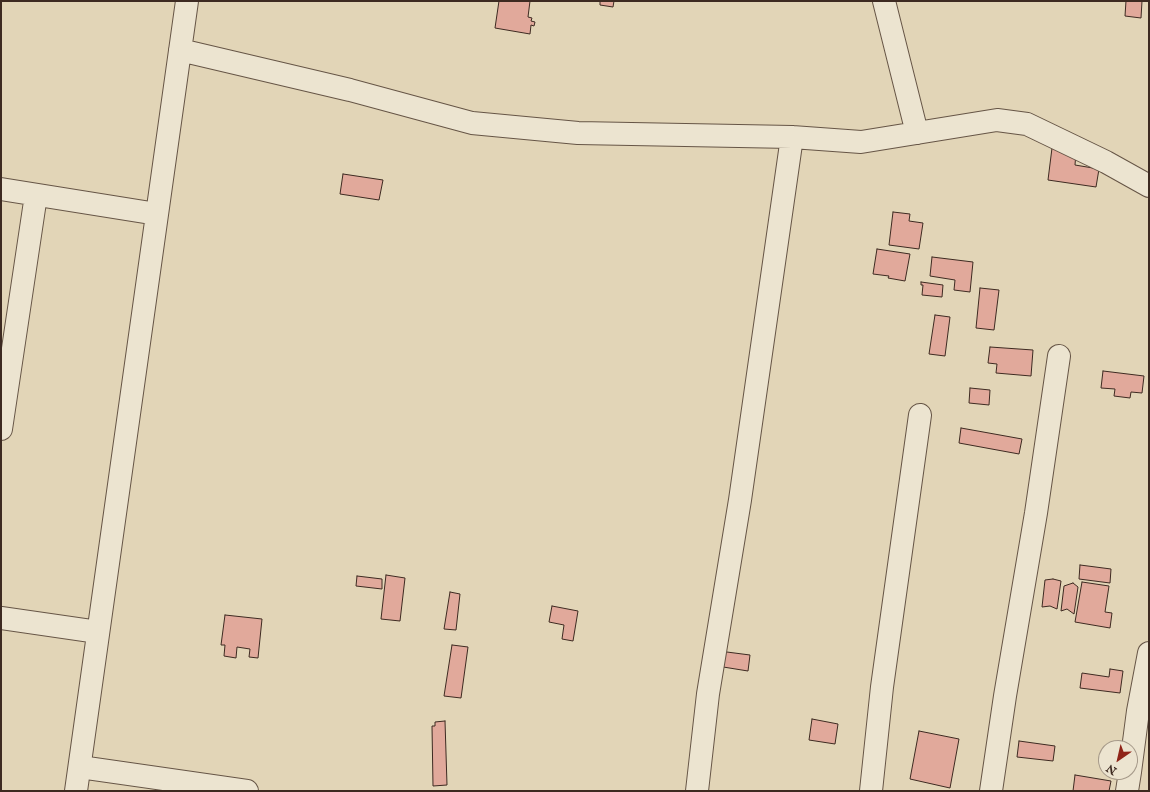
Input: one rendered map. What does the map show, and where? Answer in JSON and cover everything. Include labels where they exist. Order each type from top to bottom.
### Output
[{"type":"street","points":[[76,791],[187,1]]},
{"type":"street","points":[[884,1],[917,133]]},
{"type":"street","points":[[180,50],[350,90],[472,123],[578,133],[792,137],[861,142],[997,120],[1027,124],[1106,162],[1149,186]]},
{"type":"street","points":[[698,791],[708,694],[741,492],[792,137]]},
{"type":"street","points":[[1,189],[157,214]]},
{"type":"street","points":[[1,430],[36,195]]},
{"type":"street","points":[[991,791],[1005,696],[1036,512],[1059,356]]},
{"type":"street","points":[[871,791],[882,687],[920,415]]},
{"type":"street","points":[[1,618],[98,632]]},
{"type":"street","points":[[1134,740],[1149,653]]},
{"type":"street","points":[[80,767],[247,791]]},
{"type":"street","points":[[1127,791],[1129,780]]},
{"type":"building","points":[[499,1],[530,1],[528,17],[532,18],[531,21],[535,22],[534,26],[531,25],[530,34],[495,28]]},
{"type":"building","points":[[600,1],[614,1],[613,7],[600,5]]},
{"type":"building","points":[[1126,1],[1142,1],[1141,18],[1125,16]]},
{"type":"building","points":[[1052,148],[1076,152],[1075,165],[1099,169],[1096,187],[1048,180]]},
{"type":"building","points":[[343,174],[383,180],[379,200],[340,194]]},
{"type":"building","points":[[893,212],[910,214],[909,221],[923,223],[919,249],[889,245]]},
{"type":"building","points":[[877,249],[910,254],[905,281],[888,278],[889,276],[873,274]]},
{"type":"building","points":[[932,257],[973,262],[970,292],[954,290],[955,280],[930,276]]},
{"type":"building","points":[[921,282],[943,285],[942,297],[922,295],[923,285],[921,285]]},
{"type":"building","points":[[980,288],[999,290],[994,330],[976,328]]},
{"type":"building","points":[[935,315],[950,317],[945,356],[929,354]]},
{"type":"building","points":[[990,347],[1033,350],[1031,376],[996,373],[997,364],[988,363]]},
{"type":"building","points":[[1103,371],[1144,376],[1142,393],[1131,392],[1130,398],[1114,396],[1115,389],[1101,388]]},
{"type":"building","points":[[970,388],[990,390],[989,405],[969,403]]},
{"type":"building","points":[[961,428],[1022,439],[1019,454],[959,443]]},
{"type":"building","points":[[1080,565],[1111,569],[1110,583],[1079,579]]},
{"type":"building","points":[[386,575],[405,578],[400,621],[381,619]]},
{"type":"building","points":[[357,576],[382,579],[382,589],[356,586]]},
{"type":"building","points":[[1053,579],[1061,581],[1057,609],[1050,606],[1042,607],[1045,580]]},
{"type":"building","points":[[1082,582],[1109,586],[1105,612],[1112,613],[1110,628],[1075,622]]},
{"type":"building","points":[[1073,583],[1078,587],[1074,614],[1067,609],[1061,611],[1064,586]]},
{"type":"building","points":[[450,592],[460,594],[456,630],[444,629]]},
{"type":"building","points":[[552,606],[578,611],[573,641],[562,639],[564,625],[549,622]]},
{"type":"building","points":[[225,615],[262,619],[258,658],[249,657],[250,649],[237,647],[236,658],[224,656],[225,645],[221,645]]},
{"type":"building","points":[[452,645],[468,647],[461,698],[444,696]]},
{"type":"building","points":[[719,651],[750,655],[748,671],[717,666]]},
{"type":"building","points":[[1110,669],[1123,671],[1120,693],[1080,688],[1082,673],[1109,677]]},
{"type":"building","points":[[812,719],[838,724],[835,744],[809,740]]},
{"type":"building","points":[[445,721],[447,785],[433,786],[432,726],[435,726],[435,722]]},
{"type":"building","points":[[919,731],[959,739],[950,788],[910,779]]},
{"type":"building","points":[[1019,741],[1055,746],[1053,761],[1017,757]]},
{"type":"building","points":[[1075,775],[1111,781],[1109,791],[1073,791]]}]
